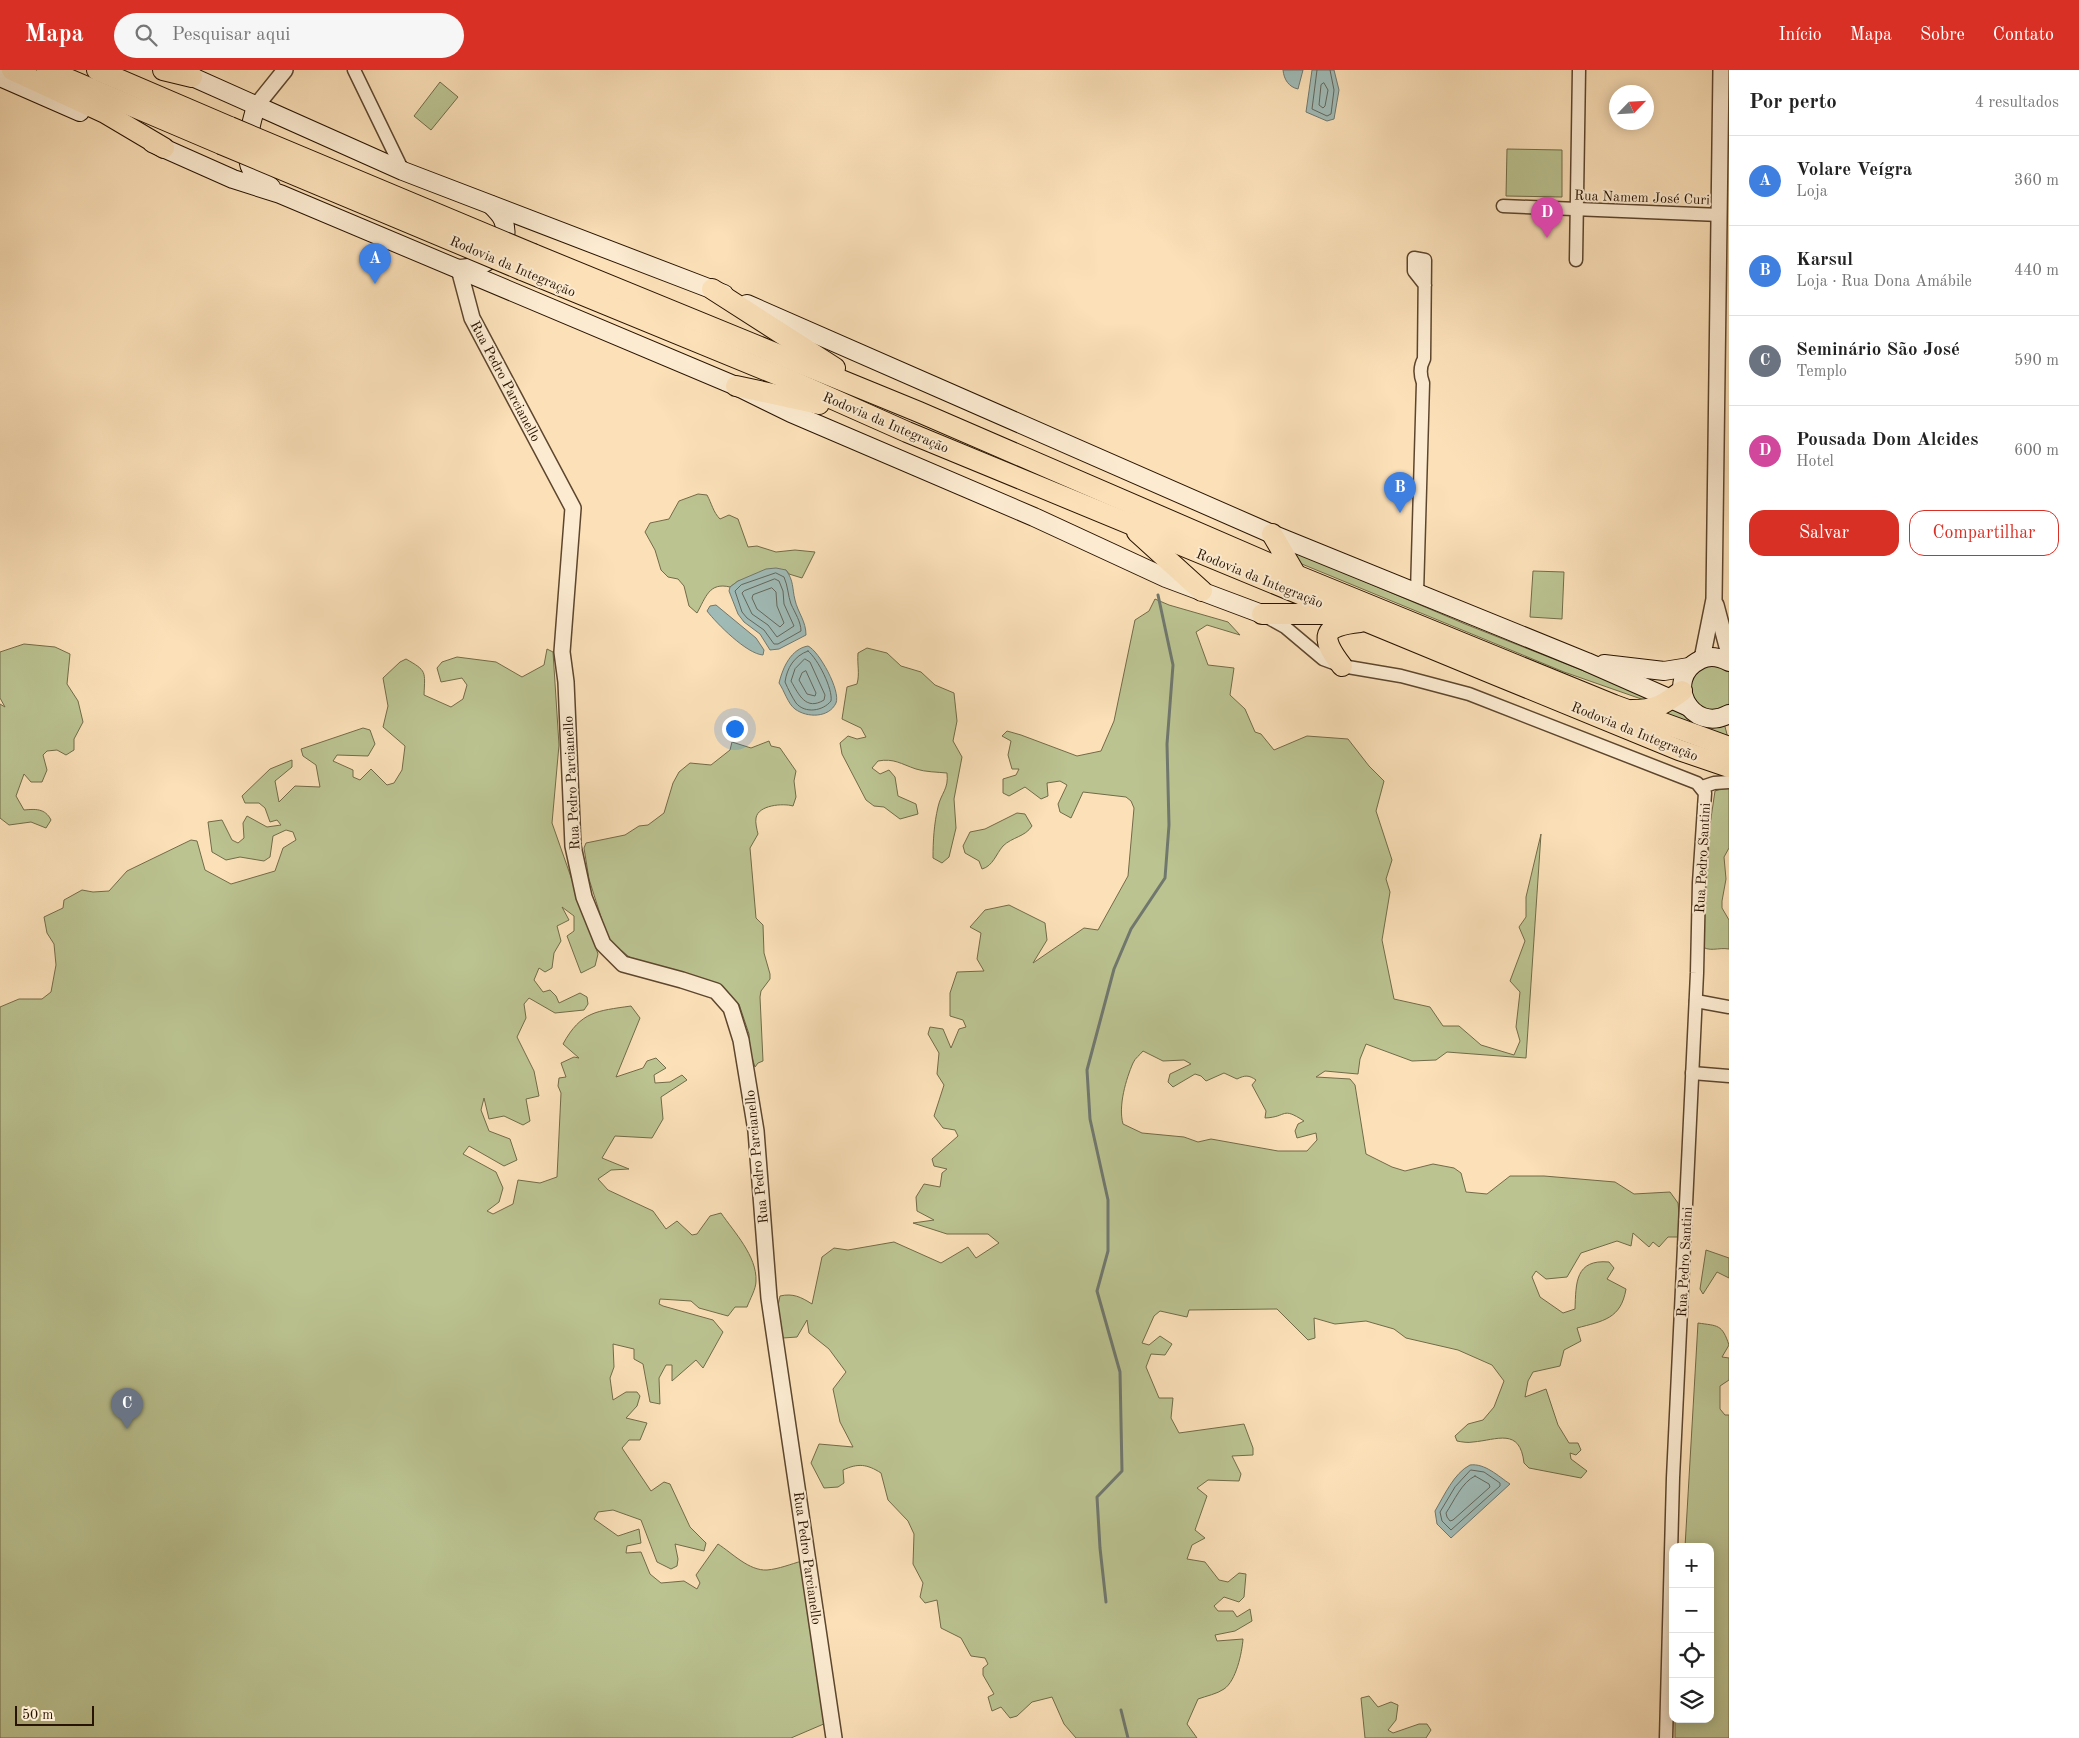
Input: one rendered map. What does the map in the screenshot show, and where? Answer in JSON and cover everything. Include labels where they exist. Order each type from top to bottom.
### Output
[{"type":"highway","points":[[12,70],[106,113],[164,148]]},
{"type":"highway","name":"Rodovia da Integração","points":[[47,70],[226,135],[528,262],[907,432],[1679,750],[1729,767]]},
{"type":"highway","name":"Rodovia da Integração","points":[[97,70],[226,135]]},
{"type":"highway","points":[[163,70],[184,74]]},
{"type":"highway","name":"Rodovia da Integração","points":[[528,262],[888,400],[1296,575],[1627,710],[1729,747]]},
{"type":"highway","points":[[712,289],[888,400]]},
{"type":"highway","points":[[736,386],[809,400],[907,432]]},
{"type":"highway","points":[[1127,522],[1202,591]]},
{"type":"highway","points":[[1272,534],[1296,575]]},
{"type":"highway","points":[[1262,614],[1358,618]]},
{"type":"highway","points":[[1342,666],[1331,653],[1326,642],[1330,630],[1358,618]]},
{"type":"highway","points":[[1627,710],[1649,710],[1680,699]]},
{"type":"main road","points":[[184,74],[403,171],[712,289],[1272,534],[1680,699],[1696,714],[1705,718],[1714,719],[1729,714]]},
{"type":"main road","points":[[0,77],[233,178],[280,194],[736,386],[791,413],[1034,517],[1166,578],[1262,614]]},
{"type":"main road","points":[[256,106],[247,145],[250,162],[254,174],[280,194]]},
{"type":"main road","points":[[459,269],[480,265],[495,256],[503,244],[506,233],[503,219],[491,205]]},
{"type":"main road","points":[[1586,662],[1664,671],[1719,658],[1729,662]]},
{"type":"main road","points":[[1680,699],[1682,683],[1695,663]]},
{"type":"street","points":[[256,106],[285,70]]},
{"type":"street","points":[[354,70],[403,171]]},
{"type":"street","points":[[1576,260],[1579,70]]},
{"type":"street","points":[[1695,663],[1714,599],[1720,215],[1725,174],[1724,77]]},
{"type":"street","name":"Rua Namem José Curi","points":[[1503,206],[1720,215]]},
{"type":"street","name":"Rua Pedro Parcianello","points":[[459,269],[472,318],[573,508],[562,652],[566,682],[572,846],[584,897],[603,944],[623,964],[716,991],[732,1008],[741,1040],[756,1131],[769,1298],[834,1738]]},
{"type":"street","points":[[1417,593],[1423,383],[1426,379],[1424,359],[1425,284]]},
{"type":"street","points":[[1714,599],[1729,654]]},
{"type":"street","points":[[1262,614],[1285,627],[1323,659],[1342,666],[1401,676],[1469,694],[1697,783],[1702,787],[1714,783],[1729,782]]},
{"type":"street","name":"Rua Pedro Santini","points":[[1666,1738],[1673,1478],[1696,1001],[1699,883],[1705,793],[1702,787]]},
{"type":"street","points":[[1696,1001],[1729,1007]]},
{"type":"street","points":[[1692,1073],[1729,1076]]},
{"type":"green space","points":[[440,82],[458,97],[431,130],[414,116]]},
{"type":"green space","points":[[1507,149],[1562,150],[1562,197],[1506,196]]},
{"type":"green space","points":[[698,494],[707,495],[720,519],[729,515],[738,519],[748,547],[757,546],[776,552],[795,550],[815,552],[802,578],[789,574],[786,570],[738,581],[730,587],[717,587],[709,592],[697,613],[689,606],[684,586],[678,579],[668,577],[661,570],[655,550],[645,532],[650,523],[669,519],[679,501]]},
{"type":"green space","points":[[1288,549],[1465,624],[1652,698],[1647,701],[1564,672],[1297,562]]},
{"type":"green space","points":[[1533,571],[1564,572],[1562,619],[1530,617]]},
{"type":"green space","points":[[1155,599],[1169,605],[1228,622],[1240,635],[1207,625],[1196,632],[1208,665],[1234,668],[1230,695],[1245,709],[1255,732],[1261,734],[1274,750],[1307,736],[1348,739],[1369,766],[1384,781],[1376,811],[1392,860],[1386,879],[1390,892],[1382,940],[1394,999],[1430,1007],[1443,1026],[1459,1026],[1481,1045],[1514,1055],[1520,1041],[1516,1027],[1520,992],[1510,981],[1525,941],[1519,927],[1526,917],[1526,897],[1541,834],[1526,1058],[1447,1052],[1436,1060],[1412,1061],[1366,1044],[1360,1059],[1358,1074],[1325,1071],[1316,1077],[1350,1079],[1355,1085],[1366,1154],[1392,1167],[1405,1171],[1433,1164],[1454,1168],[1461,1173],[1466,1192],[1487,1194],[1510,1176],[1544,1176],[1615,1182],[1634,1194],[1670,1192],[1678,1203],[1681,1237],[1668,1237],[1659,1247],[1653,1242],[1649,1247],[1633,1233],[1631,1246],[1617,1241],[1581,1253],[1567,1277],[1546,1279],[1536,1271],[1532,1277],[1540,1297],[1563,1313],[1575,1309],[1577,1282],[1589,1264],[1609,1262],[1614,1268],[1607,1279],[1626,1289],[1624,1299],[1615,1313],[1603,1320],[1577,1328],[1581,1341],[1564,1350],[1560,1366],[1533,1372],[1528,1381],[1525,1397],[1546,1389],[1558,1425],[1569,1443],[1578,1443],[1581,1450],[1576,1455],[1570,1453],[1571,1459],[1587,1471],[1581,1478],[1529,1468],[1524,1463],[1518,1444],[1506,1438],[1471,1442],[1457,1441],[1455,1436],[1468,1424],[1483,1420],[1494,1407],[1504,1381],[1492,1365],[1458,1350],[1406,1338],[1394,1329],[1366,1321],[1335,1324],[1314,1318],[1315,1338],[1308,1340],[1277,1309],[1189,1310],[1187,1317],[1160,1311],[1154,1316],[1142,1343],[1149,1345],[1160,1336],[1172,1344],[1165,1355],[1151,1354],[1146,1367],[1159,1398],[1173,1398],[1171,1418],[1179,1433],[1244,1424],[1253,1448],[1253,1455],[1232,1456],[1241,1474],[1239,1481],[1208,1480],[1197,1488],[1207,1496],[1195,1530],[1205,1538],[1192,1545],[1187,1559],[1205,1562],[1219,1580],[1228,1582],[1239,1573],[1246,1574],[1244,1597],[1239,1602],[1224,1597],[1214,1606],[1218,1611],[1233,1611],[1237,1617],[1250,1609],[1252,1621],[1235,1631],[1215,1635],[1217,1641],[1243,1639],[1241,1652],[1238,1666],[1228,1685],[1218,1692],[1198,1699],[1187,1724],[1197,1738],[1076,1738],[1064,1724],[1052,1697],[1032,1702],[1017,1716],[1010,1718],[1001,1707],[992,1711],[988,1697],[994,1694],[983,1675],[983,1668],[988,1664],[985,1658],[971,1656],[961,1638],[941,1628],[937,1600],[925,1603],[920,1597],[923,1583],[913,1564],[914,1534],[908,1521],[888,1500],[881,1473],[867,1466],[853,1466],[843,1470],[844,1483],[838,1487],[824,1488],[811,1463],[819,1444],[853,1447],[840,1422],[833,1389],[846,1372],[829,1349],[809,1333],[807,1320],[797,1337],[783,1338],[777,1310],[780,1296],[785,1295],[797,1296],[812,1304],[822,1257],[834,1248],[848,1250],[894,1242],[941,1263],[968,1247],[976,1258],[999,1243],[988,1234],[947,1234],[913,1223],[934,1220],[917,1211],[916,1197],[924,1184],[940,1187],[942,1173],[947,1169],[934,1166],[932,1159],[958,1136],[955,1130],[943,1128],[934,1116],[944,1085],[937,1074],[939,1053],[928,1034],[930,1027],[943,1029],[951,1048],[959,1029],[966,1027],[963,1020],[950,1016],[950,993],[957,972],[984,971],[977,959],[981,933],[970,927],[985,910],[1009,905],[1045,923],[1047,940],[1033,963],[1084,928],[1098,930],[1128,876],[1134,808],[1131,801],[1126,797],[1083,792],[1071,818],[1060,812],[1058,804],[1067,785],[1060,781],[1047,783],[1048,796],[1041,799],[1025,787],[1009,796],[1003,793],[1003,779],[1016,775],[1019,769],[1012,769],[1008,755],[1011,741],[1002,736],[1007,731],[1077,756],[1101,751],[1114,721],[1135,620],[1149,611]],"holes":[[[1143,1051],[1163,1061],[1184,1060],[1191,1064],[1170,1074],[1168,1082],[1173,1087],[1195,1074],[1201,1076],[1206,1081],[1224,1073],[1237,1079],[1245,1076],[1251,1077],[1256,1080],[1252,1085],[1266,1111],[1265,1118],[1291,1114],[1304,1121],[1298,1124],[1295,1131],[1297,1138],[1316,1133],[1317,1140],[1307,1151],[1278,1151],[1211,1139],[1198,1142],[1184,1137],[1142,1133],[1123,1124],[1121,1109],[1128,1077],[1134,1061]]]},
{"type":"green space","points":[[24,644],[55,647],[70,654],[67,684],[78,701],[83,722],[74,739],[74,750],[66,755],[57,750],[47,751],[43,755],[47,770],[42,782],[31,782],[24,774],[16,796],[24,810],[39,810],[49,816],[51,820],[46,828],[31,822],[9,825],[0,818],[0,704],[5,707],[0,698],[0,652]]},
{"type":"green space","points":[[867,648],[887,653],[901,666],[921,672],[935,685],[954,693],[957,721],[953,741],[962,757],[954,799],[956,828],[949,857],[942,863],[933,858],[934,839],[939,802],[946,787],[947,773],[920,770],[893,761],[878,761],[872,768],[880,774],[889,770],[895,777],[898,796],[916,804],[918,814],[900,819],[884,807],[874,806],[866,800],[842,754],[840,743],[848,736],[857,739],[866,737],[861,728],[842,719],[847,687],[857,684],[858,653]]},
{"type":"green space","points":[[547,649],[553,652],[559,745],[552,823],[598,954],[595,966],[581,973],[567,936],[574,931],[574,916],[562,907],[569,920],[557,926],[561,941],[554,953],[552,968],[545,972],[539,968],[534,980],[543,992],[550,990],[556,996],[559,1003],[580,993],[587,997],[588,1004],[584,1010],[555,1013],[529,998],[524,1004],[526,1018],[517,1037],[534,1071],[539,1096],[526,1099],[530,1121],[523,1125],[504,1116],[489,1119],[484,1098],[481,1110],[489,1131],[510,1139],[517,1160],[504,1166],[469,1146],[463,1154],[496,1172],[503,1188],[499,1202],[487,1211],[493,1214],[513,1204],[518,1180],[540,1183],[557,1177],[561,1093],[558,1086],[559,1078],[566,1077],[561,1063],[574,1057],[579,1058],[563,1044],[576,1025],[591,1014],[631,1006],[640,1018],[616,1077],[643,1068],[647,1061],[656,1058],[666,1068],[654,1075],[655,1083],[670,1082],[682,1075],[687,1080],[661,1097],[663,1119],[652,1138],[615,1136],[602,1158],[629,1169],[611,1170],[598,1179],[608,1190],[653,1211],[666,1229],[677,1221],[692,1235],[697,1234],[710,1216],[721,1213],[744,1245],[753,1262],[756,1284],[747,1307],[735,1307],[728,1316],[699,1308],[691,1301],[660,1299],[659,1304],[663,1306],[713,1320],[723,1332],[703,1368],[696,1360],[672,1381],[672,1365],[666,1365],[659,1378],[660,1404],[650,1402],[643,1364],[634,1359],[634,1349],[613,1344],[614,1367],[610,1378],[613,1400],[626,1392],[637,1392],[640,1396],[637,1406],[626,1418],[647,1423],[640,1440],[629,1440],[622,1448],[651,1491],[664,1482],[670,1484],[690,1527],[706,1543],[704,1551],[675,1544],[678,1559],[677,1566],[671,1569],[657,1562],[641,1520],[613,1510],[598,1512],[594,1519],[618,1536],[639,1529],[641,1543],[627,1546],[626,1553],[641,1552],[650,1574],[661,1583],[684,1581],[697,1589],[700,1583],[696,1575],[718,1544],[747,1565],[760,1570],[776,1569],[802,1561],[826,1723],[791,1738],[0,1738],[0,1007],[19,999],[42,999],[51,992],[56,965],[54,944],[47,933],[44,917],[63,908],[64,900],[82,890],[93,892],[109,891],[127,871],[191,840],[197,841],[205,870],[231,884],[275,871],[283,848],[296,840],[293,832],[286,830],[273,836],[270,857],[264,861],[240,857],[226,860],[212,852],[208,822],[222,820],[232,840],[238,843],[244,838],[243,823],[247,816],[267,827],[281,825],[277,820],[270,822],[265,808],[259,803],[245,803],[242,796],[270,769],[292,760],[292,767],[275,781],[279,802],[295,786],[320,787],[316,765],[303,756],[301,749],[363,728],[370,730],[375,744],[368,756],[337,755],[333,761],[353,770],[353,777],[360,780],[371,769],[387,785],[394,783],[402,770],[405,746],[383,727],[388,706],[383,678],[400,662],[406,659],[418,666],[424,676],[424,695],[451,707],[463,699],[467,685],[462,678],[441,682],[437,668],[442,662],[457,657],[496,662],[522,677],[544,665]]},
{"type":"green space","points":[[1712,664],[1729,671],[1729,704],[1718,709],[1708,709],[1699,705],[1694,698],[1691,688],[1693,679],[1699,670]]},
{"type":"green space","points":[[1665,706],[1696,721],[1724,723],[1728,738],[1660,711]]},
{"type":"green space","points":[[769,741],[771,746],[780,748],[796,771],[794,781],[796,797],[793,806],[771,806],[761,810],[756,818],[758,834],[750,848],[756,918],[763,925],[764,953],[770,974],[770,979],[761,991],[760,997],[763,1061],[755,1067],[749,1048],[749,1034],[739,1004],[718,987],[643,965],[628,956],[608,939],[589,879],[584,848],[586,843],[625,835],[639,826],[648,825],[664,813],[673,783],[679,772],[690,763],[711,765],[730,750],[732,742],[751,748]]},
{"type":"green space","points":[[1729,788],[1729,848],[1724,857],[1726,879],[1722,908],[1729,920],[1729,949],[1707,949],[1700,945],[1705,894],[1706,852],[1715,791]]},
{"type":"green space","points":[[1017,813],[1025,814],[1032,826],[1026,833],[1003,846],[992,863],[982,869],[979,861],[965,853],[963,846],[970,832],[985,829]]},
{"type":"green space","points":[[1706,1250],[1729,1258],[1729,1278],[1717,1272],[1703,1294],[1700,1289]]},
{"type":"green space","points":[[1698,1323],[1718,1327],[1724,1333],[1729,1345],[1722,1357],[1729,1358],[1729,1380],[1720,1386],[1720,1409],[1725,1415],[1729,1415],[1729,1738],[1675,1738],[1675,1723],[1714,1723],[1714,1543],[1685,1543]]},
{"type":"green space","points":[[1369,1696],[1378,1707],[1391,1702],[1398,1705],[1396,1720],[1388,1730],[1393,1733],[1419,1724],[1427,1724],[1431,1730],[1426,1738],[1365,1738],[1361,1698]]},
{"type":"water","points":[[1283,70],[1303,70],[1298,89],[1292,87],[1288,82]]},
{"type":"water","points":[[1312,70],[1334,70],[1339,90],[1334,119],[1327,121],[1306,112]]},
{"type":"water","points":[[766,569],[786,570],[790,578],[796,605],[805,625],[806,635],[779,649],[770,650],[760,634],[744,622],[738,614],[729,591],[730,587],[738,581]]},
{"type":"water","points":[[716,605],[756,638],[764,650],[763,655],[749,650],[718,623],[707,611],[710,606]]},
{"type":"water","points":[[808,646],[813,649],[823,663],[837,697],[833,708],[823,714],[805,714],[795,709],[790,704],[779,683],[792,655]]},
{"type":"water","points":[[1470,1465],[1486,1468],[1510,1484],[1451,1538],[1437,1524],[1435,1511],[1454,1479]]},
{"type":"waterway","points":[[1106,1602],[1097,1497],[1122,1471],[1120,1372],[1097,1291],[1108,1251],[1108,1200],[1090,1119],[1087,1070],[1114,969],[1131,929],[1165,878],[1169,825],[1167,744],[1173,665],[1158,595]]},
{"type":"waterway","points":[[1121,1710],[1128,1738]]},
{"type":"place","name":"Pousada Dom Alcides","points":[[1547,238]]},
{"type":"place","name":"Volare Veígra","points":[[375,284]]},
{"type":"place","name":"Karsul","points":[[1400,513]]},
{"type":"place","name":"Seminário São José","points":[[127,1429]]}]
